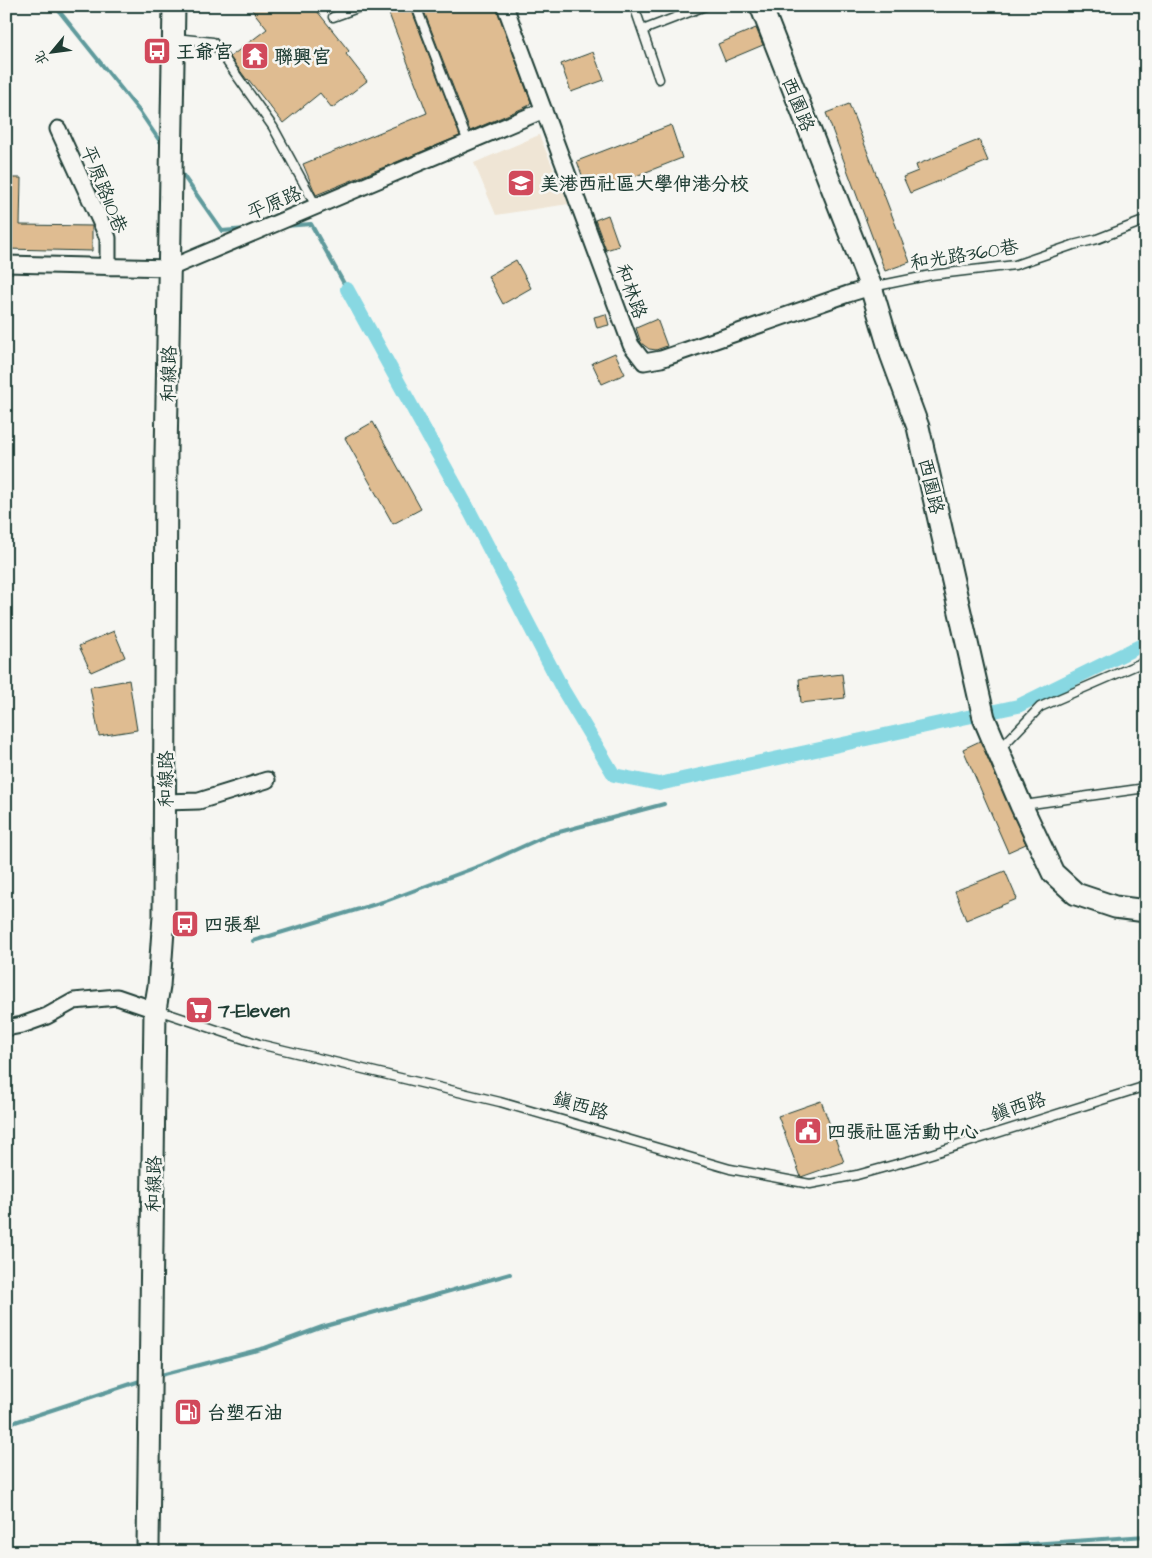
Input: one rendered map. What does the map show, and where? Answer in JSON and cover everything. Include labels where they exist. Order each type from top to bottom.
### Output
[{"type":"main road","name":"和線路","points":[[148,1552],[155,1010],[159,986],[164,916],[166,455],[174,6]]},
{"type":"main road","name":"西園路","points":[[761,6],[872,287],[891,354],[918,427],[984,718],[998,751],[1053,872],[1076,894],[1108,905],[1146,911]]},
{"type":"street","name":"和林路","points":[[505,6],[631,345],[644,362],[661,359],[872,287]]},
{"type":"street","name":"平原路","points":[[6,264],[170,268],[544,110]]},
{"type":"street","name":"平原路110巷","points":[[58,129],[108,238],[108,267]]},
{"type":"street","points":[[165,802],[199,801],[267,780]]},
{"type":"street","name":"鎮西路","points":[[6,1028],[22,1025],[47,1016],[74,1001],[117,997],[155,1010]]},
{"type":"lane","points":[[333,17],[363,6]]},
{"type":"lane","points":[[416,6],[468,142]]},
{"type":"lane","points":[[634,6],[659,79]]},
{"type":"lane","points":[[643,30],[705,6]]},
{"type":"lane","points":[[173,38],[212,42],[273,127],[316,206]]},
{"type":"lane","name":"和光路360巷","points":[[872,287],[931,275],[1015,265],[1097,239],[1146,220]]},
{"type":"lane","points":[[998,751],[1040,707],[1146,661]]},
{"type":"lane","points":[[1021,805],[1146,788]]},
{"type":"lane","name":"鎮西路","points":[[155,1010],[259,1044],[500,1102],[730,1169],[810,1184],[857,1175],[915,1159],[1146,1086]]},
{"type":"shaded area","name":"美港西社區大學伸港分校","points":[[539,135],[569,204],[496,215],[474,163]]},
{"type":"building","points":[[249,6],[313,6],[349,51],[346,54],[367,81],[332,108],[320,93],[283,123],[230,57],[267,29]]},
{"type":"building","points":[[386,6],[410,6],[460,136],[316,195],[303,164],[427,113]]},
{"type":"building","points":[[422,6],[496,6],[531,102],[528,106],[470,131]]},
{"type":"building","points":[[756,28],[763,45],[725,61],[718,44]]},
{"type":"building","points":[[593,52],[604,80],[571,92],[561,64]]},
{"type":"building","points":[[849,104],[910,262],[885,271],[826,113]]},
{"type":"building","points":[[671,125],[682,158],[595,192],[589,176],[583,178],[577,161]]},
{"type":"building","points":[[979,140],[988,161],[910,193],[903,177],[918,171],[916,165]]},
{"type":"building","points":[[6,178],[21,178],[20,225],[92,226],[92,251],[6,249]]},
{"type":"building","points":[[608,215],[619,246],[606,250],[595,220]]},
{"type":"building","points":[[516,260],[531,288],[503,304],[488,276]]},
{"type":"building","points":[[606,314],[609,325],[597,328],[594,317]]},
{"type":"building","points":[[657,319],[667,346],[656,350],[649,349],[641,343],[636,328]]},
{"type":"building","points":[[615,353],[625,374],[602,384],[592,363]]},
{"type":"building","points":[[373,422],[421,509],[393,524],[345,438]]},
{"type":"building","points":[[114,631],[125,657],[91,672],[79,646]]},
{"type":"building","points":[[842,674],[845,698],[801,703],[799,679]]},
{"type":"building","points":[[129,680],[137,730],[99,736],[90,687]]},
{"type":"building","points":[[980,741],[1026,844],[1008,852],[963,749]]},
{"type":"building","points":[[1005,871],[1017,899],[966,920],[955,891]]},
{"type":"building","name":"四張社區活動中心","points":[[821,1101],[844,1162],[801,1177],[778,1116]]},
{"type":"waterway","points":[[55,6],[140,112],[163,146]]},
{"type":"waterway","points":[[180,171],[222,231],[246,229]]},
{"type":"waterway","points":[[285,226],[311,224],[347,289]]},
{"type":"waterway","points":[[347,289],[470,512],[563,690],[614,775],[659,784],[1018,706],[1146,643]]},
{"type":"waterway","points":[[253,941],[386,901],[482,865],[548,835],[664,804]]},
{"type":"waterway","points":[[157,1376],[265,1348],[322,1327],[510,1274]]},
{"type":"waterway","points":[[6,1425],[143,1380]]},
{"type":"waterway","points":[[916,1552],[1146,1536]]},
{"type":"place","name":"王爺宮","points":[[157,51]]},
{"type":"place","name":"聯興宮","points":[[255,56]]},
{"type":"place","name":"美港西社區大學伸港分校","points":[[521,183]]},
{"type":"place","name":"四張犁","points":[[185,924]]},
{"type":"place","name":"7-Eleven","points":[[199,1010]]},
{"type":"place","name":"四張社區活動中心","points":[[808,1131]]},
{"type":"place","name":"台塑石油","points":[[188,1412]]}]
